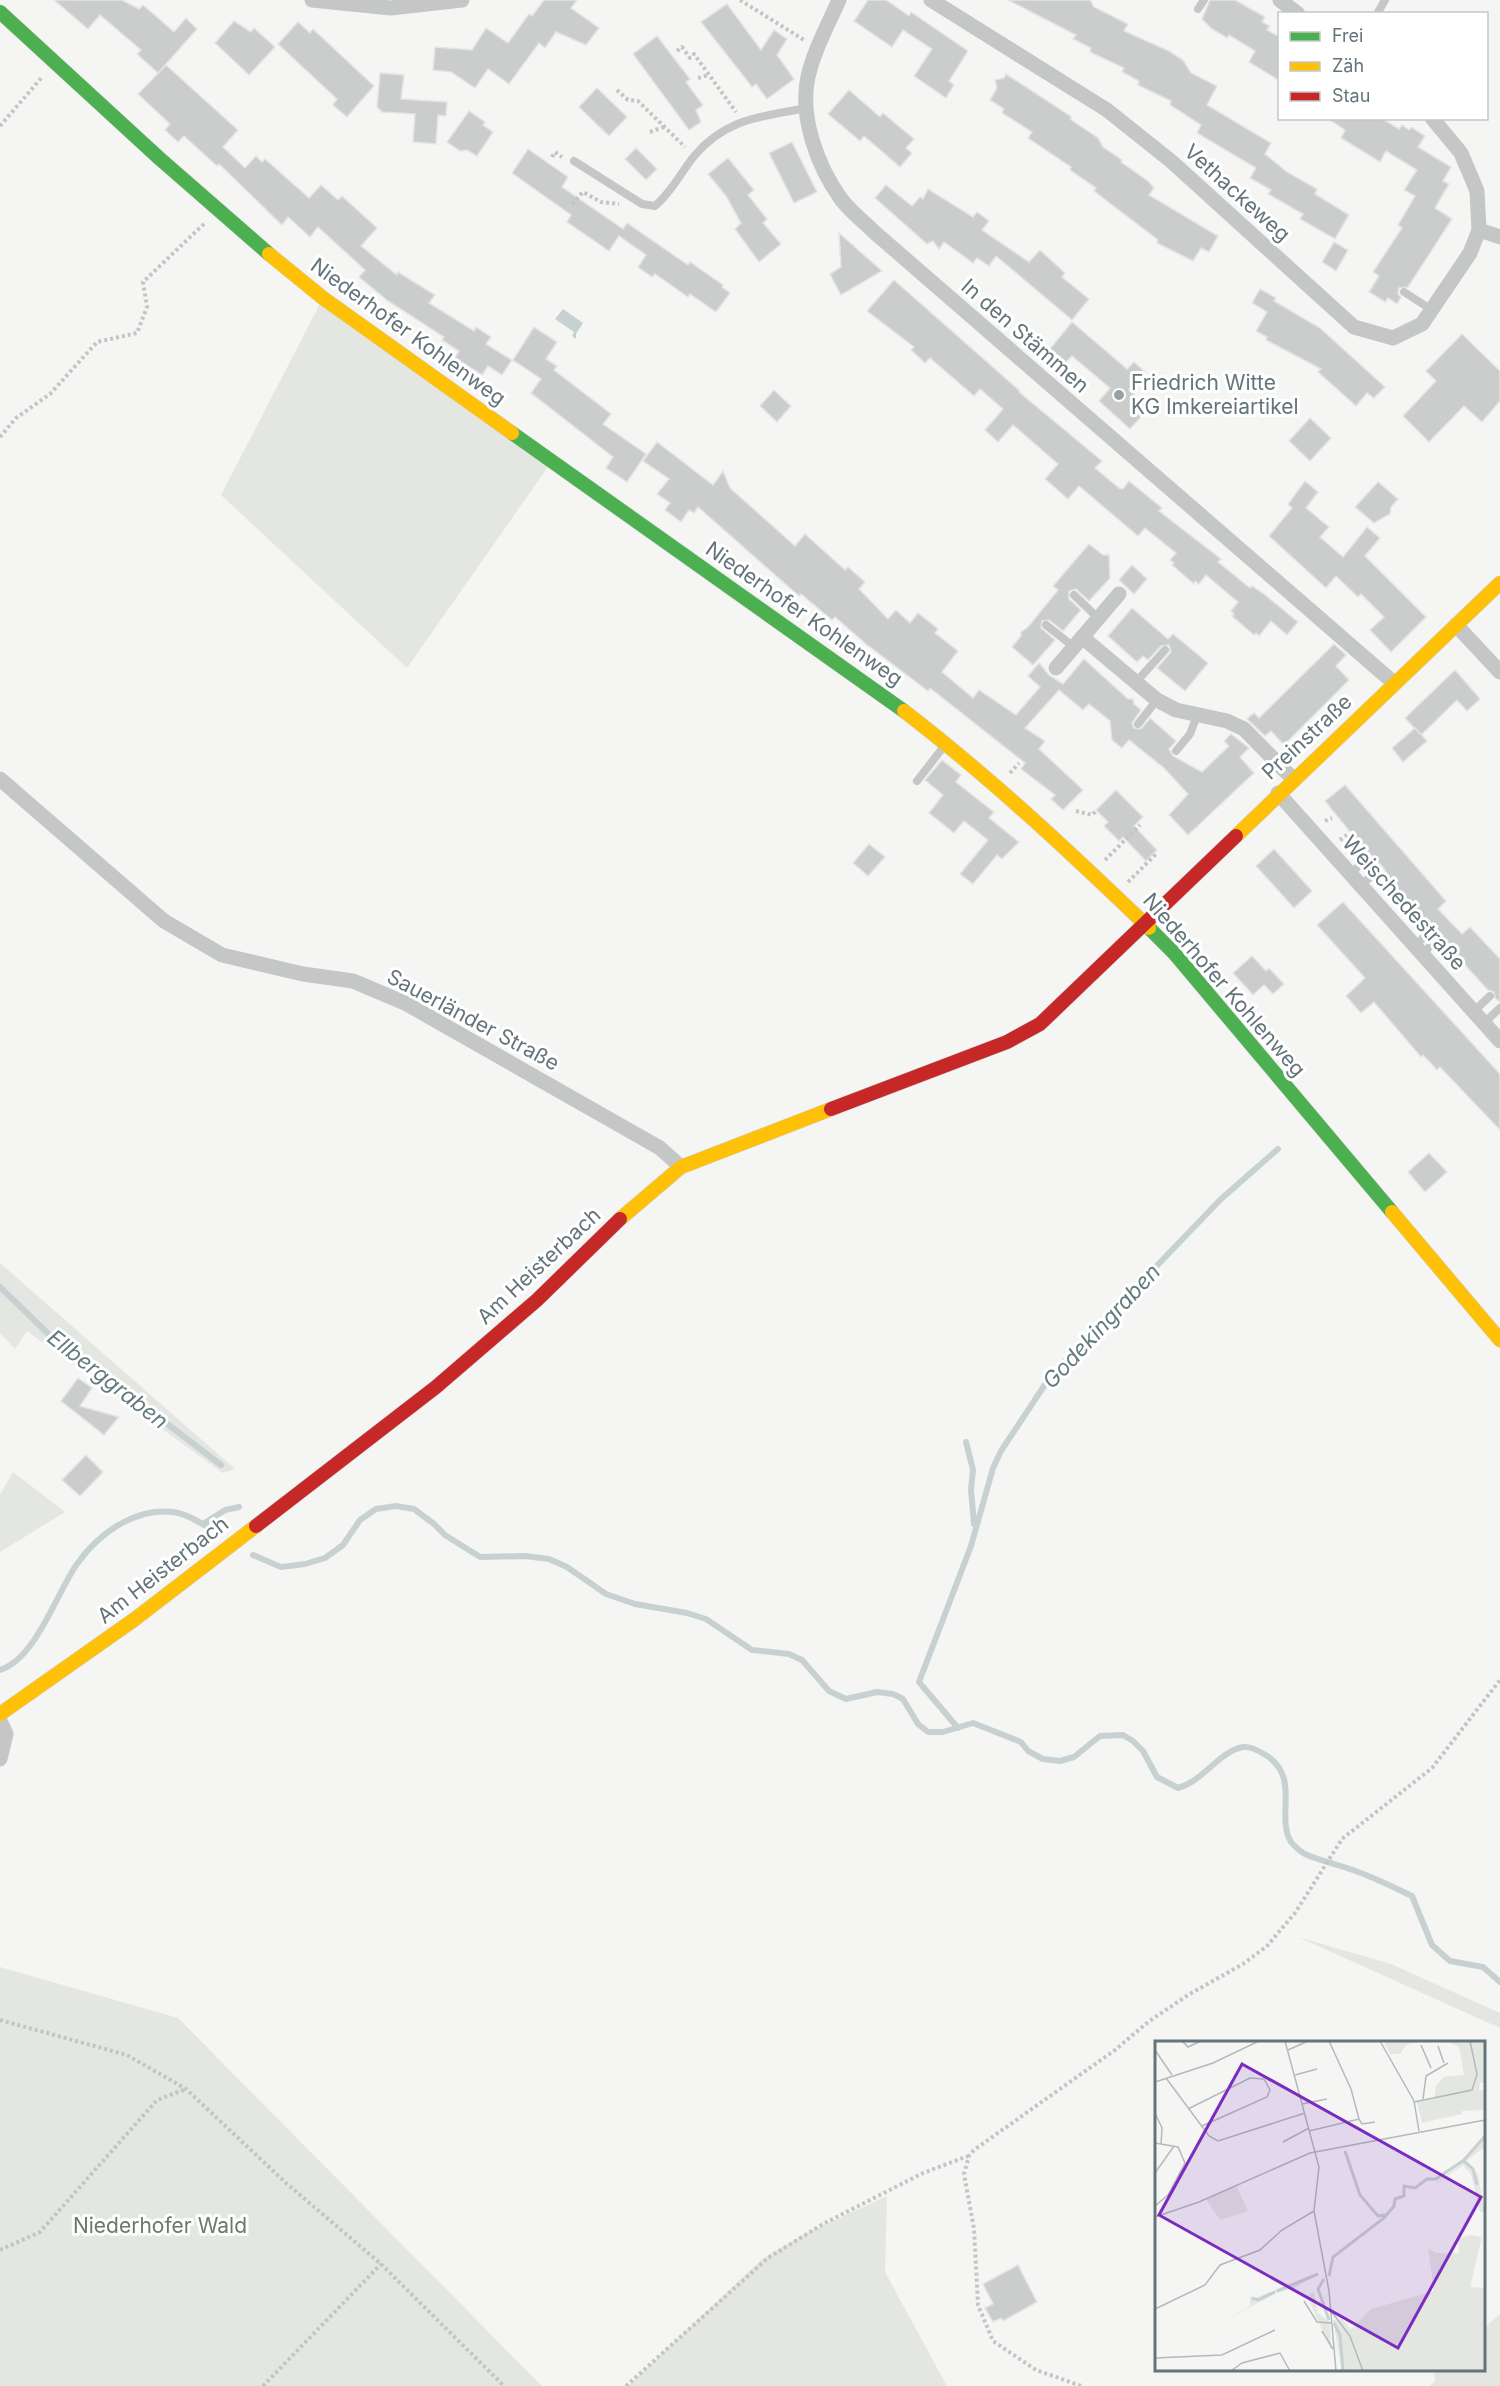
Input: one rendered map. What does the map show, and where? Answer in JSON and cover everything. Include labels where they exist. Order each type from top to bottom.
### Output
[{"type":"street","points":[[312,0],[391,8],[462,0]]},
{"type":"street","name":"In den Stämmen","points":[[839,0],[817,49],[807,79],[807,108],[813,141],[825,174],[842,200],[873,231],[1394,683]]},
{"type":"street","name":"Vethackeweg","points":[[931,0],[1107,110],[1171,161],[1354,327],[1393,338],[1422,324],[1470,253],[1479,230]]},
{"type":"street","points":[[1280,0],[1295,12]]},
{"type":"street","name":"Niederhofer Kohlenweg","points":[[0,12],[216,212],[322,298],[946,744],[1052,834],[1174,953],[1500,1340]]},
{"type":"street","points":[[1434,120],[1461,153],[1477,191],[1479,230],[1500,237]]},
{"type":"street","name":"Preinstraße","points":[[1145,923],[1278,793],[1500,583]]},
{"type":"street","points":[[1056,668],[1119,594]]},
{"type":"street","points":[[1456,625],[1500,672]]},
{"type":"street","points":[[1078,642],[1136,682],[1157,700],[1176,710],[1198,713],[1244,729],[1293,779]]},
{"type":"street","name":"Sauerländer Straße","points":[[0,779],[164,921],[212,950],[222,955],[303,974],[353,981],[405,1002],[660,1148],[681,1167]]},
{"type":"street","name":"Weischedestraße","points":[[1278,793],[1500,1041]]},
{"type":"street","name":"Am Heisterbach","points":[[0,1714],[135,1619],[436,1387],[537,1300],[629,1211],[681,1167],[1007,1042],[1040,1024],[1145,923]]},
{"type":"street","points":[[0,1720],[6,1734],[0,1759]]},
{"type":"lane","points":[[1198,9],[1204,0]]},
{"type":"lane","points":[[574,161],[642,204],[655,206],[665,197],[694,156],[717,133],[742,120],[807,108]]},
{"type":"lane","points":[[1404,292],[1432,310]]},
{"type":"lane","points":[[1074,595],[1098,618]]},
{"type":"lane","points":[[1046,625],[1078,642]]},
{"type":"lane","points":[[1136,682],[1165,650]]},
{"type":"lane","points":[[1138,724],[1157,700]]},
{"type":"lane","points":[[1176,751],[1190,734],[1198,713]]},
{"type":"lane","points":[[916,781],[946,744]]},
{"type":"lane","points":[[1355,880],[1368,858]]},
{"type":"lane","points":[[1355,880],[1378,870]]},
{"type":"lane","points":[[1418,950],[1430,931]]},
{"type":"lane","points":[[1418,950],[1437,940]]},
{"type":"lane","points":[[1473,1012],[1490,996]]},
{"type":"lane","points":[[1484,1023],[1500,1008]]},
{"type":"path","points":[[740,0],[817,49]]},
{"type":"path","points":[[676,51],[682,47],[690,58],[694,54],[742,120]]},
{"type":"path","points":[[0,126],[54,61]]},
{"type":"path","points":[[698,78],[709,75]]},
{"type":"path","points":[[617,90],[628,100],[638,101],[694,156]]},
{"type":"path","points":[[650,132],[664,127]]},
{"type":"path","points":[[572,204],[583,192],[612,205],[620,204],[628,196]]},
{"type":"path","points":[[0,437],[16,418],[50,394],[97,342],[137,333],[147,307],[142,282],[216,212]]},
{"type":"path","points":[[1010,773],[1019,763]]},
{"type":"path","points":[[1076,811],[1092,815],[1096,810]]},
{"type":"path","points":[[1104,861],[1140,825]]},
{"type":"path","points":[[1128,882],[1157,853]]},
{"type":"path","points":[[626,2386],[768,2258],[823,2224],[923,2173],[969,2156],[1115,2050],[1148,2022],[1188,1995],[1243,1964],[1267,1946],[1295,1913],[1320,1870],[1342,1839],[1432,1768],[1500,1680]]},
{"type":"path","points":[[0,2020],[127,2055],[186,2089],[286,2183],[381,2264],[504,2386]]},
{"type":"path","points":[[0,2250],[40,2232],[157,2100],[186,2089]]},
{"type":"path","points":[[969,2156],[964,2174],[974,2229],[978,2305],[993,2340],[1036,2370],[1081,2386]]},
{"type":"path","points":[[263,2386],[381,2264]]},
{"type":"green space","points":[[323,298],[552,461],[407,668],[221,495]]},
{"type":"green space","points":[[0,1263],[235,1469],[223,1473],[27,1331],[15,1349],[0,1333]]},
{"type":"green space","points":[[13,1472],[65,1512],[0,1552],[0,1495]]},
{"type":"green space","points":[[1298,1937],[1391,1964],[1500,2013],[1500,2028]]},
{"type":"green space","name":"Niederhofer Wald","points":[[0,1967],[178,2018],[542,2386],[0,2386]]},
{"type":"green space","points":[[887,2196],[885,2272],[947,2386],[628,2386],[763,2258],[807,2233]]},
{"type":"green space","points":[[1500,2314],[1500,2386],[1430,2386],[1435,2381],[1434,2371],[1485,2371],[1485,2327]]},
{"type":"shaded area","points":[[563,309],[583,323],[576,334],[576,339],[572,336],[574,332],[555,319]]},
{"type":"building","points":[[54,0],[122,0],[139,9],[143,5],[174,32],[186,18],[197,29],[158,73],[137,54],[141,50],[100,15],[88,29]]},
{"type":"building","points":[[544,0],[577,0],[571,8],[599,28],[586,45],[556,32],[545,48],[539,43],[509,84],[488,69],[475,88],[451,72],[433,70],[435,47],[472,50],[486,28],[508,43],[529,14],[532,16]]},
{"type":"building","points":[[868,0],[886,0],[909,16],[911,12],[968,51],[949,81],[954,85],[946,98],[914,76],[932,49],[903,30],[892,47],[854,21]]},
{"type":"building","points":[[1008,0],[1090,0],[1094,7],[1128,24],[1124,31],[1169,51],[1183,60],[1191,73],[1217,86],[1207,105],[1271,143],[1265,154],[1287,172],[1317,189],[1315,194],[1349,215],[1335,239],[1300,219],[1303,214],[1268,194],[1271,190],[1250,178],[1256,168],[1197,133],[1201,125],[1170,105],[1171,101],[1138,85],[1139,81],[1122,72],[1124,68],[1090,52],[1091,48],[1073,39],[1076,35]]},
{"type":"building","points":[[1210,0],[1235,0],[1265,17],[1262,22],[1270,26],[1267,30],[1278,36],[1278,80],[1249,62],[1255,51],[1229,35],[1227,38],[1212,29],[1202,19]]},
{"type":"building","points":[[727,4],[761,50],[774,30],[787,39],[777,55],[794,79],[767,99],[756,84],[752,87],[701,22]]},
{"type":"building","points":[[234,21],[251,32],[254,28],[275,47],[249,75],[215,43]]},
{"type":"building","points":[[298,22],[310,33],[313,29],[374,86],[347,117],[333,105],[337,99],[278,44]]},
{"type":"building","points":[[657,36],[690,79],[686,82],[703,105],[696,110],[701,122],[689,130],[633,54]]},
{"type":"building","points":[[166,65],[238,130],[223,147],[245,168],[256,156],[262,162],[265,159],[309,198],[321,185],[338,200],[342,196],[377,228],[361,246],[397,275],[398,272],[435,295],[429,303],[474,331],[476,327],[491,337],[486,344],[512,360],[502,375],[488,366],[482,375],[455,358],[459,351],[442,340],[444,337],[388,301],[359,277],[365,270],[318,227],[310,237],[288,217],[282,225],[219,164],[217,166],[184,136],[178,142],[165,130],[170,124],[138,94]]},
{"type":"building","points":[[380,73],[404,75],[401,99],[447,102],[446,116],[438,115],[436,144],[413,142],[415,114],[382,112],[377,107]]},
{"type":"building","points":[[1006,74],[1072,117],[1070,119],[1098,138],[1103,147],[1148,181],[1154,188],[1149,195],[1218,236],[1209,252],[1201,248],[1193,261],[1157,243],[1158,240],[1094,191],[1096,188],[1070,170],[1071,167],[1028,138],[1032,132],[1002,113],[1004,109],[990,100],[997,88],[995,80],[1004,78]]},
{"type":"building","points":[[597,88],[627,117],[609,136],[579,107]]},
{"type":"building","points":[[849,90],[880,117],[883,113],[914,139],[906,148],[912,153],[900,167],[864,136],[860,141],[828,114]]},
{"type":"building","points":[[469,111],[485,122],[483,125],[493,132],[477,156],[467,150],[460,151],[447,142]]},
{"type":"building","points":[[1330,120],[1384,120],[1399,129],[1402,125],[1409,130],[1411,127],[1425,136],[1418,147],[1451,167],[1443,181],[1449,184],[1435,208],[1452,219],[1408,287],[1399,288],[1398,294],[1401,297],[1397,304],[1388,298],[1385,302],[1369,292],[1379,276],[1373,272],[1402,228],[1398,225],[1415,196],[1404,190],[1417,170],[1386,151],[1380,162],[1341,138],[1345,130]]},
{"type":"building","points":[[792,142],[817,192],[794,203],[769,153]]},
{"type":"building","points":[[636,148],[657,169],[646,180],[625,159]]},
{"type":"building","points":[[528,149],[568,177],[562,187],[623,229],[627,223],[688,265],[690,262],[723,285],[722,287],[730,293],[716,312],[690,294],[688,297],[655,274],[652,277],[638,267],[646,255],[619,236],[609,251],[567,222],[571,215],[512,173]]},
{"type":"building","points":[[728,158],[754,190],[748,195],[767,219],[763,223],[781,244],[759,262],[735,229],[741,223],[726,196],[708,174]]},
{"type":"building","points":[[886,185],[912,206],[920,197],[923,199],[928,189],[973,217],[977,212],[989,221],[982,230],[1029,262],[1040,250],[1065,273],[1062,277],[1089,299],[1072,320],[996,256],[989,266],[977,258],[973,263],[944,242],[939,249],[933,241],[927,244],[875,198]]},
{"type":"building","points":[[839,233],[882,271],[841,295],[830,274],[841,267]]},
{"type":"building","points":[[1334,242],[1348,250],[1336,271],[1322,262]]},
{"type":"building","points":[[894,280],[1019,392],[1102,461],[1095,468],[1119,488],[1123,489],[1129,481],[1162,508],[1159,511],[1221,559],[1218,562],[1250,588],[1252,586],[1264,594],[1298,622],[1287,635],[1271,621],[1259,636],[1256,633],[1254,635],[1232,616],[1234,614],[1231,611],[1238,602],[1206,575],[1199,584],[1195,581],[1194,584],[1172,565],[1174,563],[1170,560],[1176,553],[1145,528],[1138,536],[1079,486],[1068,499],[1045,479],[1058,464],[1013,425],[998,442],[985,430],[1003,409],[980,389],[974,396],[930,358],[925,363],[911,350],[914,347],[867,311]]},
{"type":"building","points":[[1260,289],[1276,298],[1274,301],[1320,328],[1385,387],[1374,398],[1367,393],[1356,406],[1318,372],[1321,369],[1266,340],[1267,337],[1256,331],[1267,312],[1252,303]]},
{"type":"building","points":[[1072,322],[1127,369],[1134,362],[1145,372],[1129,390],[1149,408],[1130,429],[1099,401],[1110,388],[1072,356],[1066,362],[1050,349]]},
{"type":"building","points":[[534,327],[557,342],[546,359],[557,366],[554,370],[611,414],[603,424],[646,454],[627,482],[606,468],[613,457],[531,393],[541,379],[513,360]]},
{"type":"building","points":[[1462,334],[1500,371],[1500,401],[1482,422],[1464,406],[1429,442],[1403,416],[1436,381],[1426,371]]},
{"type":"building","points":[[774,390],[791,406],[777,422],[760,406]]},
{"type":"building","points":[[1310,418],[1331,438],[1310,461],[1289,441]]},
{"type":"building","points":[[657,442],[713,485],[723,471],[730,488],[795,546],[805,534],[845,570],[848,567],[865,582],[859,589],[888,619],[896,610],[910,623],[918,613],[938,629],[935,633],[958,651],[942,672],[973,698],[979,690],[1016,715],[1040,687],[1028,676],[1039,663],[1049,675],[1063,684],[1084,659],[1128,699],[1133,699],[1134,704],[1141,710],[1132,723],[1134,728],[1141,729],[1150,718],[1176,741],[1169,749],[1173,756],[1202,772],[1229,746],[1224,741],[1231,734],[1249,748],[1240,757],[1254,773],[1188,835],[1169,815],[1188,794],[1164,768],[1129,740],[1122,748],[1112,740],[1110,721],[1089,704],[1083,710],[1059,690],[1025,728],[1045,741],[1039,749],[1083,790],[1063,810],[1051,799],[1055,795],[1021,769],[1025,763],[930,688],[928,691],[866,644],[835,617],[832,620],[801,594],[799,596],[698,507],[694,513],[689,510],[681,522],[665,510],[670,503],[657,494],[669,479],[643,461]]},
{"type":"building","points":[[1305,481],[1318,492],[1306,508],[1329,527],[1320,537],[1343,557],[1367,527],[1380,538],[1365,556],[1426,617],[1391,652],[1370,630],[1384,617],[1361,594],[1358,597],[1336,576],[1326,588],[1269,536],[1292,508],[1288,504]]},
{"type":"building","points":[[1378,482],[1398,499],[1391,507],[1390,514],[1374,523],[1355,507]]},
{"type":"building","points":[[1089,544],[1103,555],[1109,555],[1110,578],[1089,601],[1076,589],[1069,591],[1069,599],[1081,610],[1063,631],[1049,620],[1042,621],[1041,628],[1055,640],[1033,665],[1012,647],[1021,636],[1021,632],[1028,627],[1058,590],[1053,586]]},
{"type":"building","points":[[1132,565],[1147,579],[1134,594],[1119,580]]},
{"type":"building","points":[[1132,608],[1168,639],[1173,634],[1208,663],[1185,691],[1157,668],[1171,652],[1169,645],[1161,646],[1148,660],[1143,656],[1137,662],[1108,636]]},
{"type":"building","points":[[1334,644],[1346,655],[1336,666],[1349,680],[1284,745],[1271,731],[1265,736],[1247,719],[1254,713],[1259,718]]},
{"type":"building","points":[[1455,670],[1480,699],[1467,711],[1457,700],[1421,735],[1405,718]]},
{"type":"building","points":[[1415,728],[1427,741],[1403,762],[1392,748]]},
{"type":"building","points":[[942,760],[961,775],[956,782],[994,812],[989,818],[1019,842],[1002,859],[997,855],[973,884],[960,874],[988,840],[964,821],[954,833],[929,813],[943,795],[925,780]]},
{"type":"building","points":[[1345,785],[1446,901],[1438,909],[1462,934],[1470,927],[1500,959],[1500,1002],[1495,998],[1494,992],[1488,990],[1443,941],[1442,936],[1436,933],[1435,927],[1429,925],[1386,879],[1389,877],[1383,867],[1359,843],[1325,801]]},
{"type":"building","points":[[1116,790],[1143,817],[1134,826],[1157,850],[1146,861],[1123,837],[1119,841],[1104,826],[1108,822],[1096,810]]},
{"type":"building","points":[[869,844],[885,857],[868,876],[853,863]]},
{"type":"building","points":[[1274,849],[1312,891],[1294,908],[1256,866]]},
{"type":"building","points":[[1343,902],[1500,1074],[1500,1130],[1440,1067],[1437,1070],[1423,1055],[1421,1057],[1374,1002],[1361,1013],[1346,996],[1365,978],[1317,925]]},
{"type":"building","points":[[1252,956],[1266,971],[1269,968],[1284,984],[1273,994],[1264,985],[1253,995],[1233,973]]},
{"type":"building","points":[[1429,1153],[1447,1172],[1425,1192],[1408,1172]]},
{"type":"building","points":[[78,1378],[92,1388],[80,1406],[119,1417],[104,1435],[61,1401]]},
{"type":"building","points":[[86,1455],[103,1472],[80,1496],[62,1480]]},
{"type":"building","points":[[1018,2265],[1037,2302],[1003,2321],[1001,2318],[993,2322],[985,2308],[993,2304],[983,2284]]},
{"type":"waterway","name":"Godekingraben","points":[[958,1728],[919,1682],[971,1546],[993,1468],[1001,1451],[1050,1377],[1221,1199],[1278,1149]]},
{"type":"waterway","name":"Ellberggraben","points":[[0,1287],[65,1350],[114,1383],[221,1465]]},
{"type":"waterway","points":[[966,1442],[973,1470],[971,1490],[974,1524]]},
{"type":"waterway","points":[[253,1555],[281,1567],[305,1564],[325,1558],[343,1545],[360,1520],[376,1509],[396,1506],[414,1509],[445,1535],[480,1557],[525,1556],[549,1559],[567,1567],[606,1594],[635,1604],[687,1613],[706,1619],[752,1650],[789,1654],[802,1660],[829,1691],[846,1699],[877,1692],[893,1694],[903,1699],[918,1724],[928,1732],[943,1732],[973,1723],[1021,1742],[1028,1751],[1043,1759],[1060,1761],[1074,1757],[1100,1736],[1123,1735],[1143,1751],[1157,1777],[1178,1788],[1195,1779],[1227,1754],[1243,1747],[1251,1748],[1264,1754],[1282,1773],[1285,1784],[1287,1831],[1291,1842],[1296,1847],[1303,1853],[1383,1882],[1412,1896],[1432,1945],[1450,1961],[1483,1967],[1500,1982]]},
{"type":"waterway","name":"Ellberggraben","points":[[203,1524],[225,1510],[239,1507]]},
{"type":"waterway","points":[[0,1670],[13,1663],[35,1639],[77,1564],[107,1533],[131,1518],[159,1512],[173,1512],[188,1516],[211,1529]]},
{"type":"traffic: fast","points":[[0,12],[159,158],[269,254]]},
{"type":"traffic: fast","points":[[512,433],[904,711]]},
{"type":"traffic: fast","points":[[1149,928],[1174,953],[1392,1212]]},
{"type":"traffic: slow","points":[[269,254],[323,298],[512,433]]},
{"type":"traffic: slow","points":[[1236,836],[1500,583]]},
{"type":"traffic: slow","points":[[904,711],[1030,816],[1149,928]]},
{"type":"traffic: slow","points":[[620,1219],[681,1167],[831,1109]]},
{"type":"traffic: slow","points":[[1392,1212],[1500,1340]]},
{"type":"traffic: slow","points":[[0,1714],[135,1619],[256,1526]]},
{"type":"traffic: jam","points":[[831,1109],[1007,1042],[1040,1024],[1236,836]]},
{"type":"traffic: jam","points":[[256,1526],[436,1387],[537,1300],[620,1219]]},
{"type":"place","name":"Friedrich Witte KG Imkereiartikel","points":[[1119,395]]}]
